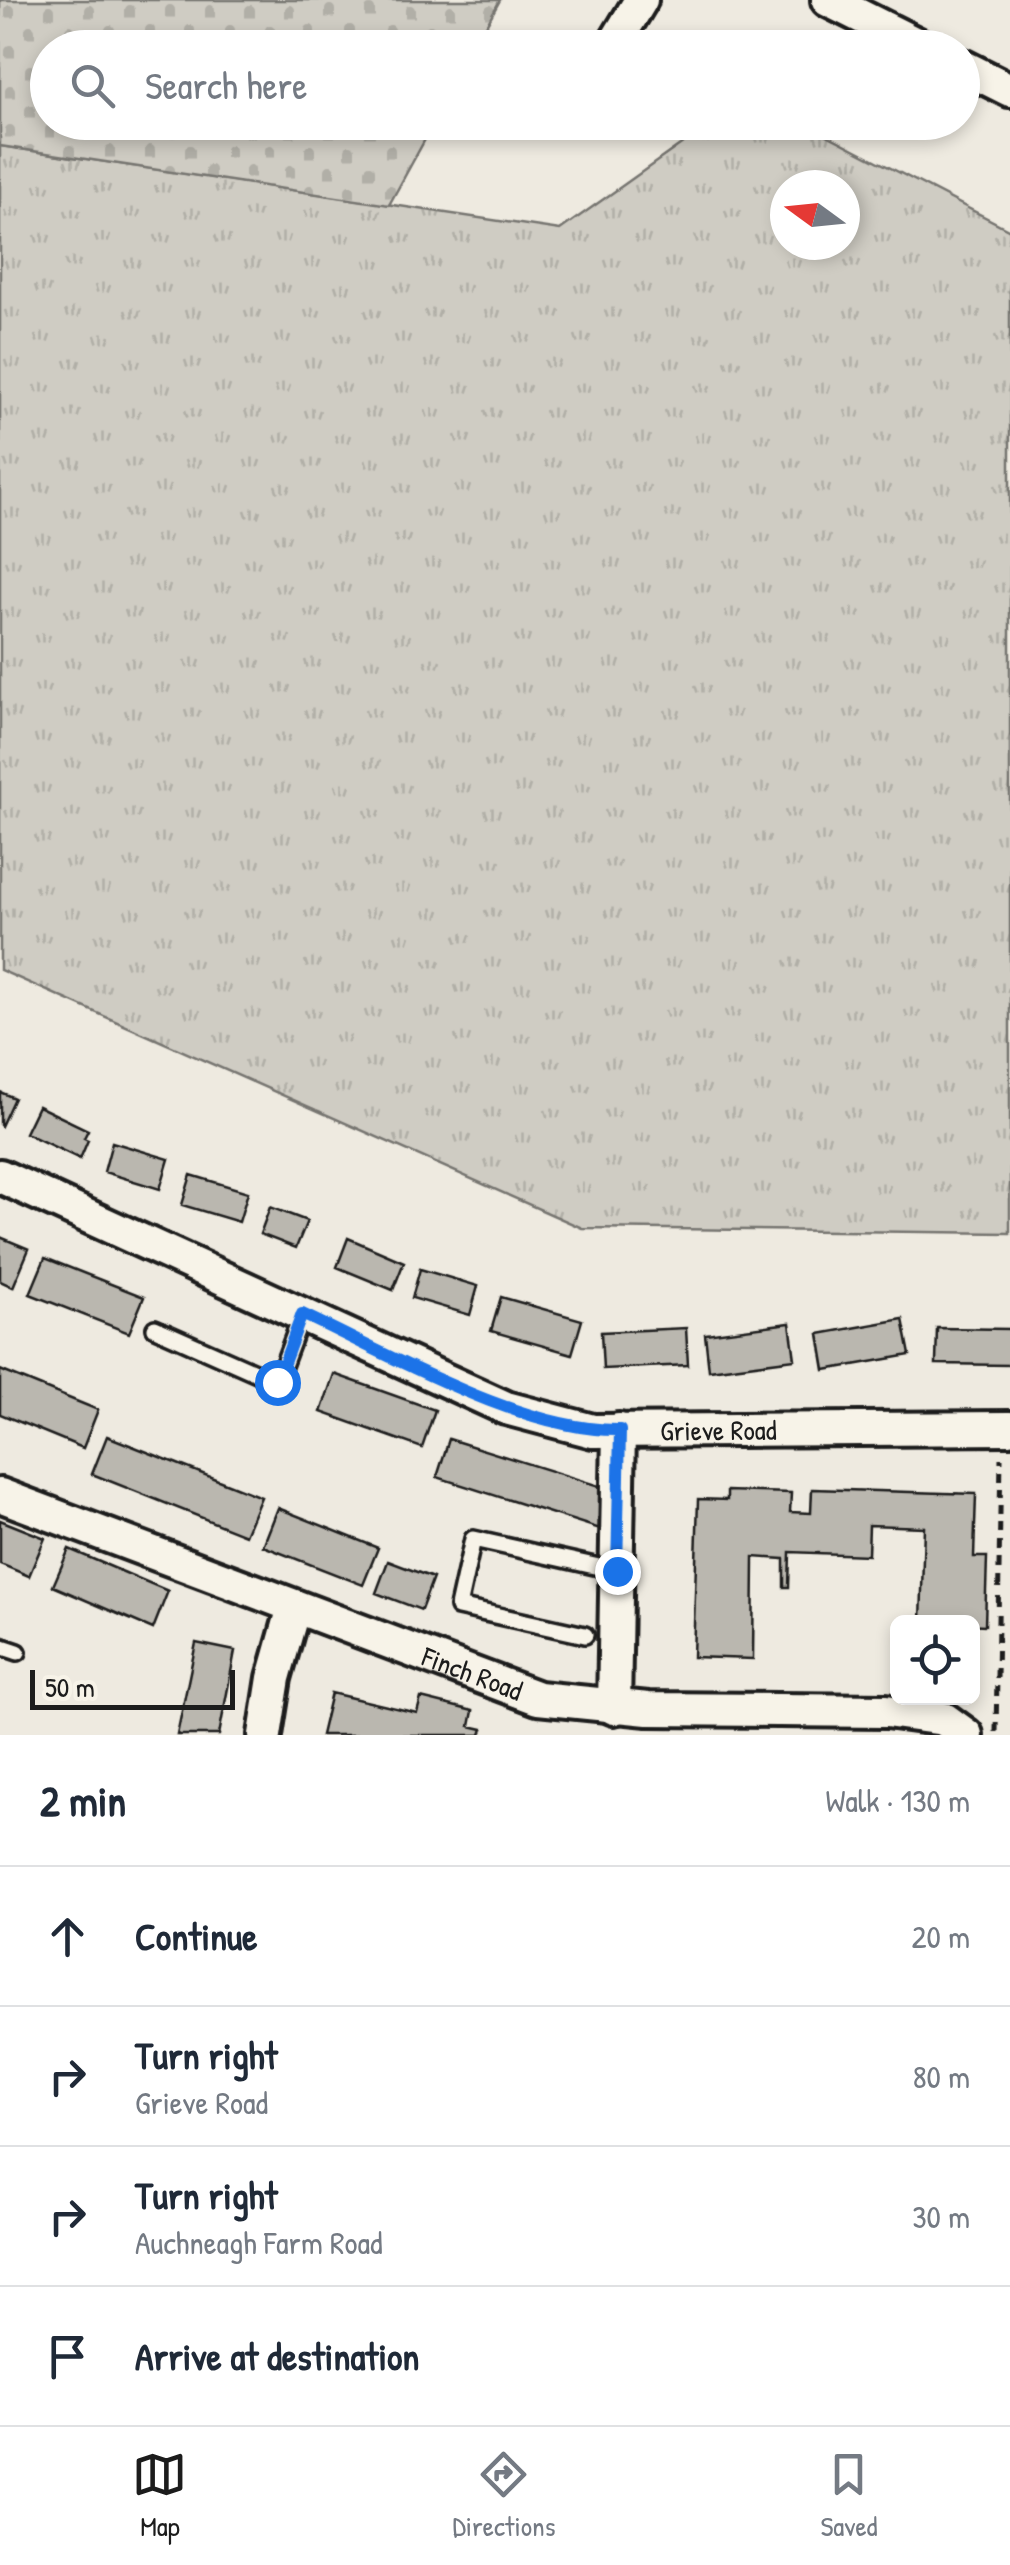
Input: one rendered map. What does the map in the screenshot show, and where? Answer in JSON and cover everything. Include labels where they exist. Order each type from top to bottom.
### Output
[{"type":"street","points":[[623,30],[641,0]]},
{"type":"street","points":[[828,0],[893,14]]},
{"type":"street","points":[[980,75],[1010,90]]},
{"type":"street","name":"Grieve Road","points":[[0,1176],[506,1408],[593,1431],[1005,1428]]},
{"type":"street","points":[[614,1708],[620,1430]]},
{"type":"street","name":"Finch Road","points":[[0,1495],[538,1698],[614,1708],[886,1711],[944,1719],[966,1735]]},
{"type":"street","points":[[265,1735],[274,1678],[294,1607]]},
{"type":"lane","points":[[155,1328],[277,1382],[302,1314]]},
{"type":"lane","points":[[585,1636],[458,1607],[473,1540],[617,1571]]},
{"type":"lane","points":[[0,1646],[18,1652]]},
{"type":"path","points":[[995,1735],[1005,1428]]},
{"type":"green space","points":[[0,0],[500,0],[483,30],[30,30],[30,140],[425,140],[389,205],[0,146]]},
{"type":"green space","points":[[687,140],[837,140],[1010,230],[1010,1233],[582,1228],[0,970],[0,146],[560,230]]},
{"type":"building","points":[[0,1092],[14,1098],[1,1126],[0,1125]]},
{"type":"building","points":[[38,1106],[88,1130],[80,1159],[25,1133]]},
{"type":"building","points":[[112,1142],[169,1159],[160,1189],[104,1172]]},
{"type":"building","points":[[191,1175],[248,1192],[239,1222],[182,1205]]},
{"type":"building","points":[[270,1207],[307,1221],[296,1248],[260,1234]]},
{"type":"building","points":[[0,1237],[29,1249],[13,1287],[0,1281]]},
{"type":"building","points":[[348,1238],[404,1262],[393,1290],[337,1267]]},
{"type":"building","points":[[45,1258],[144,1297],[129,1333],[30,1294]]},
{"type":"building","points":[[420,1269],[478,1286],[470,1315],[412,1298]]},
{"type":"building","points":[[501,1297],[582,1320],[572,1354],[491,1331]]},
{"type":"building","points":[[903,1319],[910,1355],[825,1370],[819,1334]]},
{"type":"building","points":[[790,1323],[795,1359],[709,1370],[705,1334]]},
{"type":"building","points":[[686,1328],[688,1365],[603,1369],[601,1332]]},
{"type":"building","points":[[937,1328],[1010,1329],[1010,1365],[936,1364]]},
{"type":"building","points":[[0,1370],[98,1410],[83,1448],[0,1414]]},
{"type":"building","points":[[334,1374],[435,1410],[422,1448],[321,1412]]},
{"type":"building","points":[[107,1436],[261,1497],[245,1535],[92,1474]]},
{"type":"building","points":[[449,1439],[612,1490],[600,1529],[437,1477]]},
{"type":"building","points":[[812,1489],[976,1494],[974,1557],[987,1557],[985,1625],[980,1625],[980,1615],[921,1615],[924,1527],[869,1525],[868,1555],[790,1552],[789,1587],[784,1587],[784,1559],[754,1557],[753,1659],[693,1657],[698,1499],[727,1500],[727,1491],[791,1493],[790,1512],[811,1513]]},
{"type":"building","points":[[278,1508],[378,1548],[363,1585],[263,1546]]},
{"type":"building","points":[[0,1520],[45,1538],[29,1576],[0,1564]]},
{"type":"building","points":[[69,1549],[168,1591],[153,1629],[53,1586]]},
{"type":"building","points":[[388,1561],[433,1578],[421,1610],[376,1593]]},
{"type":"building","points":[[196,1643],[235,1651],[219,1735],[177,1735]]},
{"type":"building","points":[[331,1693],[417,1713],[421,1698],[473,1711],[470,1726],[483,1729],[481,1735],[321,1735]]},
{"type":"route","points":[[277,1382],[302,1314],[506,1408],[593,1431],[620,1430],[617,1571]]}]
